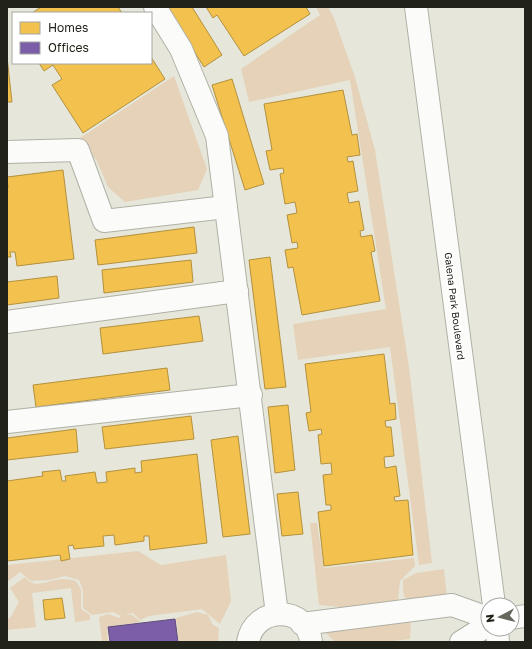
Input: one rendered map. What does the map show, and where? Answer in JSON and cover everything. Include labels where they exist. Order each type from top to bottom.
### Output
[{"type":"street","points":[[155,7],[182,48],[217,136],[238,291],[277,614]]},
{"type":"street","name":"Galena Park Boulevard","points":[[416,7],[493,597]]},
{"type":"street","points":[[7,152],[78,150],[104,220],[226,208]]},
{"type":"street","points":[[7,322],[238,291]]},
{"type":"street","points":[[7,422],[251,395]]},
{"type":"street","points":[[248,642],[254,626],[261,619],[277,614],[291,616],[306,633],[452,605],[480,615]]},
{"type":"street","points":[[461,642],[480,630]]},
{"type":"shaded area","points":[[316,7],[328,7],[334,18],[354,74],[375,150],[409,367],[432,563],[419,565],[390,347],[298,360],[293,324],[386,309],[350,80],[249,102],[241,69],[320,15]]},
{"type":"shaded area","points":[[174,76],[207,169],[198,190],[125,202],[108,187],[97,161],[80,138]]},
{"type":"shaded area","points":[[310,523],[317,523],[324,568],[414,558],[415,566],[400,581],[398,601],[350,608],[319,605]]},
{"type":"shaded area","points":[[138,551],[161,565],[226,555],[231,601],[220,624],[202,609],[149,616],[140,620],[133,613],[125,614],[132,615],[141,622],[107,627],[108,642],[102,642],[99,617],[108,614],[119,618],[121,616],[113,612],[92,615],[83,608],[83,590],[79,580],[65,576],[49,580],[31,581],[20,572],[7,582],[7,565]]},
{"type":"shaded area","points":[[444,569],[447,597],[406,602],[403,591],[403,580],[416,573]]},
{"type":"shaded area","points":[[25,577],[29,581],[38,584],[58,579],[76,581],[81,589],[81,609],[90,615],[90,620],[75,622],[71,588],[32,593],[36,627],[7,630],[7,619],[10,618],[19,602],[10,588]]},
{"type":"shaded area","points":[[197,612],[208,615],[213,625],[219,628],[218,642],[179,642],[176,618]]},
{"type":"shaded area","points":[[411,622],[410,639],[384,642],[335,642],[325,632]]},
{"type":"building: Homes","points":[[41,7],[118,7],[121,12],[34,12]]},
{"type":"building: Homes","points":[[166,7],[192,7],[222,55],[204,67]]},
{"type":"building: Homes","points":[[206,7],[306,7],[310,14],[244,56],[217,15],[213,18]]},
{"type":"building: Homes","points":[[7,57],[12,102],[7,102]]},
{"type":"building: Homes","points":[[152,59],[165,79],[83,133],[52,85],[62,79],[53,65],[44,71],[40,64],[152,64]]},
{"type":"building: Homes","points":[[232,79],[264,184],[245,190],[212,85]]},
{"type":"building: Homes","points":[[343,90],[352,135],[357,134],[360,155],[347,157],[348,162],[353,161],[358,191],[347,193],[349,203],[359,201],[364,230],[360,231],[361,237],[372,235],[375,251],[371,252],[380,301],[302,315],[293,267],[288,268],[285,250],[298,248],[297,242],[292,243],[287,215],[297,213],[295,202],[285,204],[280,174],[284,173],[283,168],[270,170],[266,151],[272,150],[264,104]]},
{"type":"building: Homes","points":[[63,170],[74,259],[17,266],[15,252],[10,252],[11,257],[7,257],[7,177]]},
{"type":"building: Homes","points":[[194,227],[197,253],[98,265],[95,240]]},
{"type":"building: Homes","points":[[270,257],[286,387],[265,389],[249,260]]},
{"type":"building: Homes","points":[[191,260],[193,282],[104,293],[102,270]]},
{"type":"building: Homes","points":[[57,276],[59,298],[7,305],[7,282]]},
{"type":"building: Homes","points":[[199,316],[203,341],[103,354],[100,328]]},
{"type":"building: Homes","points":[[384,354],[390,404],[395,403],[396,419],[385,421],[386,427],[391,427],[394,456],[384,457],[385,468],[396,466],[400,496],[394,497],[395,501],[408,500],[413,555],[324,566],[318,512],[331,510],[331,505],[326,505],[323,475],[332,474],[331,463],[321,464],[318,435],[322,434],[321,429],[309,431],[306,413],[311,412],[305,364]]},
{"type":"building: Homes","points":[[167,368],[170,390],[36,407],[33,385]]},
{"type":"building: Homes","points":[[288,405],[295,470],[275,473],[268,407]]},
{"type":"building: Homes","points":[[191,416],[194,439],[105,449],[102,427]]},
{"type":"building: Homes","points":[[76,429],[78,452],[7,460],[7,438]]},
{"type":"building: Homes","points":[[238,436],[250,534],[223,537],[211,440]]},
{"type":"building: Homes","points":[[197,454],[207,543],[150,550],[149,536],[144,536],[144,541],[115,545],[114,535],[103,536],[104,546],[74,549],[73,545],[68,546],[70,559],[61,561],[60,555],[7,561],[7,481],[43,476],[42,472],[60,470],[62,481],[66,481],[65,476],[95,472],[97,483],[107,482],[106,472],[135,468],[135,473],[142,472],[141,461]]},
{"type":"building: Homes","points":[[298,492],[303,534],[282,536],[277,494]]},
{"type":"building: Homes","points":[[62,598],[65,618],[45,620],[43,600]]},
{"type":"building: Offices","points":[[175,619],[178,642],[110,642],[108,627]]}]
